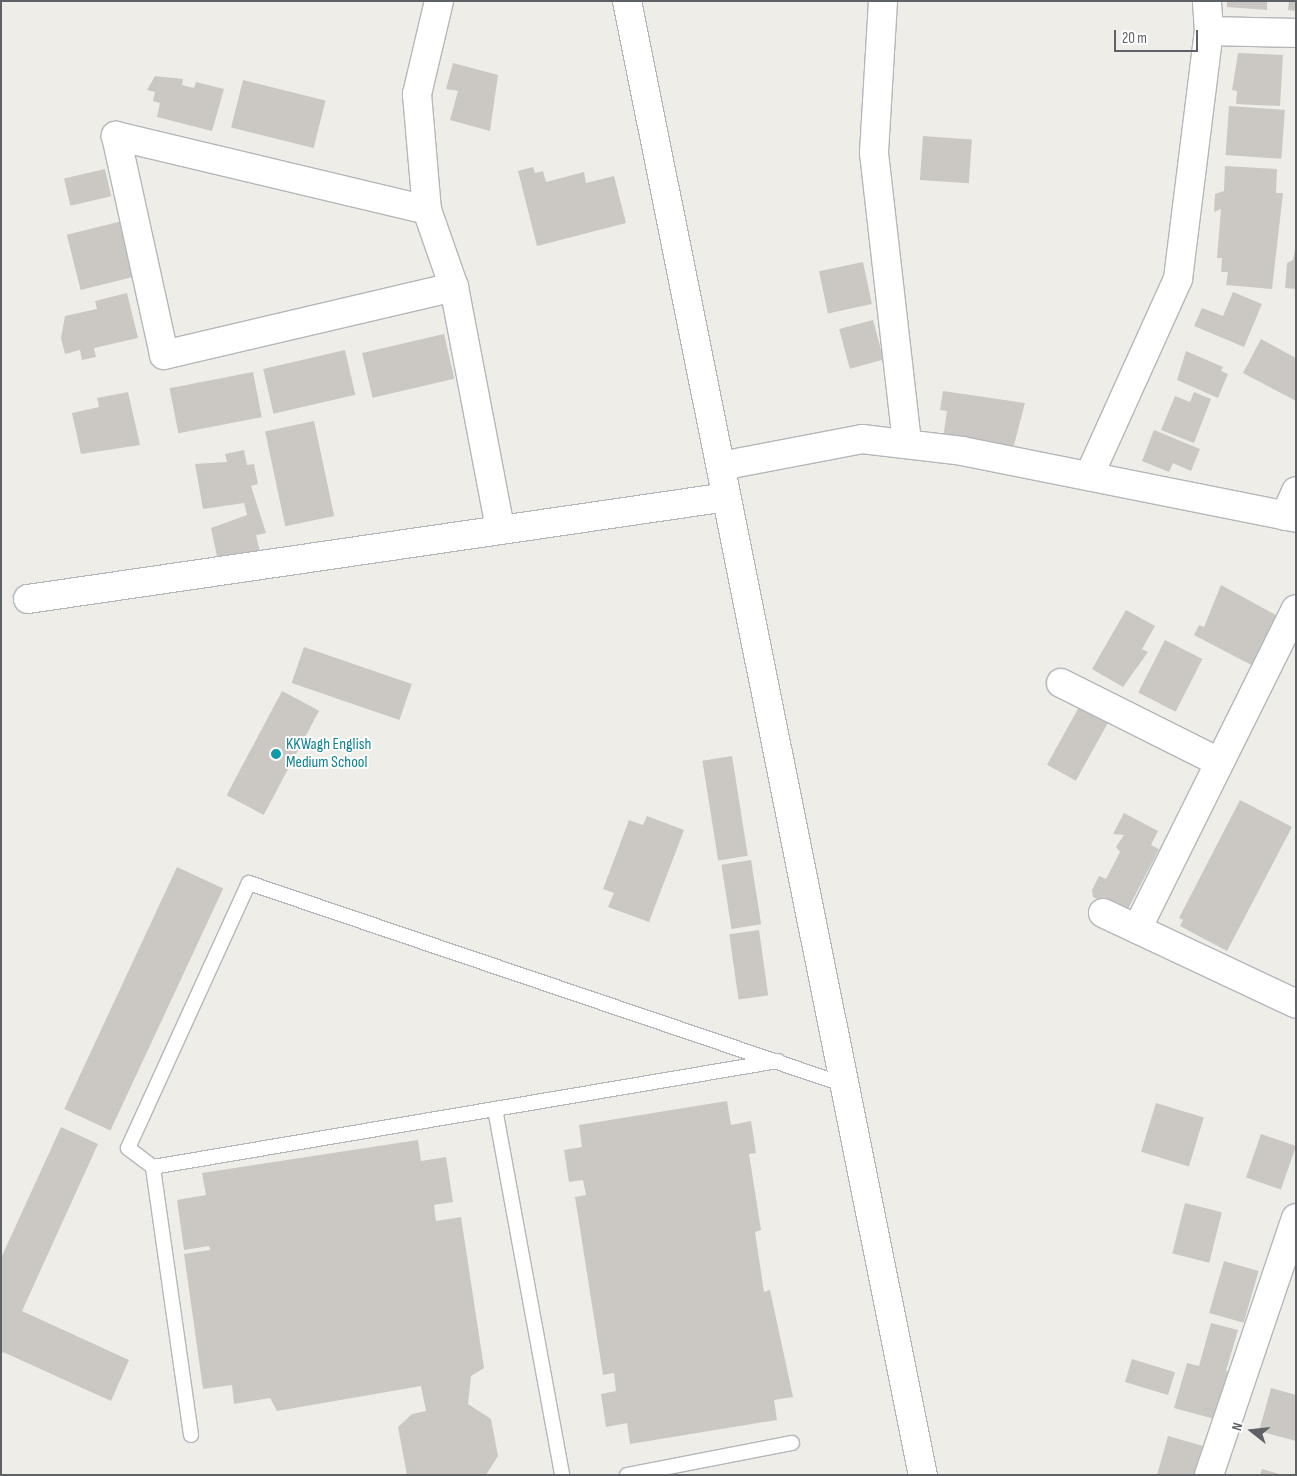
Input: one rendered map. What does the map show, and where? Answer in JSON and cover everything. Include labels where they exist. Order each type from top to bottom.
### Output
[{"type":"street","points":[[439,1],[417,94],[427,210],[454,287],[500,529]]},
{"type":"street","points":[[627,1],[923,1475]]},
{"type":"street","points":[[883,1],[874,152],[907,444]]},
{"type":"street","points":[[1089,476],[1178,280],[1209,31],[1207,1]]},
{"type":"street","points":[[1209,31],[1296,33]]},
{"type":"street","points":[[427,210],[116,136],[164,355],[454,287]]},
{"type":"street","points":[[721,466],[862,439],[907,444],[1089,476],[1290,517],[1296,491]]},
{"type":"street","points":[[28,599],[727,496]]},
{"type":"street","points":[[1136,929],[1296,609]]},
{"type":"street","points":[[1061,683],[1219,762]]},
{"type":"street","points":[[1103,913],[1296,1004]]},
{"type":"street","points":[[1209,1475],[1296,1218]]},
{"type":"lane","points":[[191,1435],[153,1168],[128,1148],[249,883],[781,1060],[845,1085]]},
{"type":"lane","points":[[153,1168],[781,1060]]},
{"type":"lane","points":[[495,1109],[562,1475]]},
{"type":"lane","points":[[627,1475],[792,1443]]},
{"type":"building","points":[[1227,1],[1267,1],[1267,10],[1227,7]]},
{"type":"building","points":[[1289,1],[1296,1],[1296,11],[1288,10]]},
{"type":"building","points":[[1238,53],[1283,55],[1280,106],[1236,104],[1237,91],[1232,90]]},
{"type":"building","points":[[453,63],[498,75],[490,131],[450,120],[458,91],[446,89]]},
{"type":"building","points":[[155,76],[183,79],[182,85],[194,88],[196,82],[224,89],[212,131],[157,117],[160,103],[153,101],[155,92],[147,90]]},
{"type":"building","points":[[243,80],[325,101],[314,148],[231,128]]},
{"type":"building","points":[[1229,106],[1285,110],[1281,159],[1226,155]]},
{"type":"building","points":[[923,136],[972,139],[969,183],[920,180]]},
{"type":"building","points":[[1225,166],[1277,169],[1276,193],[1283,193],[1272,289],[1226,285],[1228,272],[1221,272],[1222,258],[1217,258],[1221,209],[1214,212],[1215,194],[1224,191]]},
{"type":"building","points":[[533,167],[535,173],[543,171],[546,182],[584,172],[586,183],[614,176],[626,223],[537,246],[518,171]]},
{"type":"building","points":[[105,169],[111,196],[70,206],[64,178]]},
{"type":"building","points":[[126,220],[140,275],[81,290],[67,235]]},
{"type":"building","points":[[1296,245],[1296,289],[1285,288],[1287,263],[1293,260]]},
{"type":"building","points":[[863,262],[872,304],[828,313],[819,271]]},
{"type":"building","points":[[1233,292],[1262,304],[1244,347],[1194,326],[1202,308],[1223,316]]},
{"type":"building","points":[[127,293],[138,338],[94,348],[96,357],[82,360],[80,350],[65,354],[61,338],[65,316],[97,309],[95,301]]},
{"type":"building","points":[[873,320],[884,360],[850,369],[839,329]]},
{"type":"building","points":[[444,334],[454,379],[373,398],[362,353]]},
{"type":"building","points":[[1261,339],[1296,358],[1296,401],[1243,373]]},
{"type":"building","points":[[345,350],[355,395],[274,414],[263,369]]},
{"type":"building","points":[[1186,351],[1223,367],[1221,371],[1228,374],[1218,398],[1177,380]]},
{"type":"building","points":[[253,372],[262,417],[178,433],[170,388]]},
{"type":"building","points":[[943,391],[1025,403],[1013,449],[943,438],[947,411],[940,410]]},
{"type":"building","points":[[128,392],[140,445],[81,454],[72,413],[99,407],[97,398]]},
{"type":"building","points":[[1194,392],[1211,399],[1194,443],[1161,430],[1175,396],[1190,402]]},
{"type":"building","points":[[314,421],[334,516],[285,526],[265,431]]},
{"type":"building","points":[[1154,430],[1200,449],[1191,471],[1173,463],[1169,472],[1142,461]]},
{"type":"building","points":[[244,450],[247,465],[254,464],[258,484],[251,486],[266,533],[256,535],[260,552],[218,561],[211,528],[247,515],[244,503],[203,509],[195,464],[227,462],[225,454]]},
{"type":"building","points":[[1221,585],[1283,619],[1257,668],[1194,635],[1199,625],[1204,627]]},
{"type":"building","points":[[1126,610],[1155,626],[1142,649],[1148,652],[1123,687],[1092,669]]},
{"type":"building","points":[[1165,640],[1202,659],[1176,712],[1138,693]]},
{"type":"building","points":[[304,647],[412,684],[399,720],[292,683]]},
{"type":"building","name":"KKWagh English Medium School","points":[[282,691],[319,711],[264,815],[227,795]]},
{"type":"building","points":[[1079,707],[1108,723],[1076,781],[1047,765]]},
{"type":"building","points":[[732,756],[748,856],[718,860],[702,761]]},
{"type":"building","points":[[1240,800],[1292,827],[1227,951],[1180,926],[1183,920],[1179,918]]},
{"type":"building","points":[[1124,813],[1158,831],[1151,845],[1159,849],[1126,913],[1093,897],[1092,890],[1099,876],[1106,879],[1120,852],[1116,847],[1124,835],[1113,834]]},
{"type":"building","points":[[647,816],[684,830],[649,922],[608,907],[614,893],[603,889],[629,820],[643,825]]},
{"type":"building","points":[[751,860],[761,924],[732,929],[721,865]]},
{"type":"building","points":[[177,867],[223,889],[110,1131],[64,1109]]},
{"type":"building","points":[[759,930],[768,995],[738,1000],[729,934]]},
{"type":"building","points":[[727,1101],[731,1125],[751,1121],[756,1153],[749,1154],[761,1230],[755,1232],[764,1292],[770,1290],[793,1397],[774,1400],[777,1420],[630,1444],[627,1423],[606,1427],[601,1394],[616,1391],[614,1373],[603,1375],[575,1197],[586,1195],[583,1180],[569,1182],[564,1150],[582,1147],[579,1125]]},
{"type":"building","points":[[1156,1103],[1204,1118],[1189,1166],[1141,1152]]},
{"type":"building","points":[[61,1127],[98,1144],[22,1311],[129,1360],[111,1401],[3,1352],[1,1355],[1,1258]]},
{"type":"building","points":[[1261,1134],[1296,1146],[1281,1190],[1246,1177]]},
{"type":"building","points":[[418,1140],[421,1161],[446,1157],[453,1202],[434,1205],[436,1221],[461,1217],[484,1368],[471,1376],[468,1404],[491,1419],[498,1456],[486,1475],[407,1475],[398,1427],[412,1414],[426,1411],[421,1386],[277,1411],[270,1398],[234,1404],[232,1385],[203,1389],[184,1254],[210,1250],[209,1246],[184,1250],[177,1200],[206,1195],[202,1173]]},
{"type":"building","points":[[1185,1203],[1222,1212],[1209,1263],[1172,1253]]},
{"type":"building","points":[[1224,1261],[1259,1271],[1244,1323],[1209,1313]]},
{"type":"building","points":[[1211,1323],[1238,1330],[1226,1371],[1235,1373],[1222,1421],[1174,1408],[1187,1363],[1199,1366]]},
{"type":"building","points":[[1132,1359],[1175,1372],[1168,1395],[1125,1382]]},
{"type":"building","points":[[1271,1388],[1296,1395],[1296,1441],[1259,1431]]},
{"type":"building","points":[[1168,1436],[1210,1448],[1202,1475],[1157,1475]]},
{"type":"building","points":[[1262,1469],[1279,1474],[1260,1475]]},
{"type":"place","name":"KKWagh English Medium School","points":[[276,754]]}]
